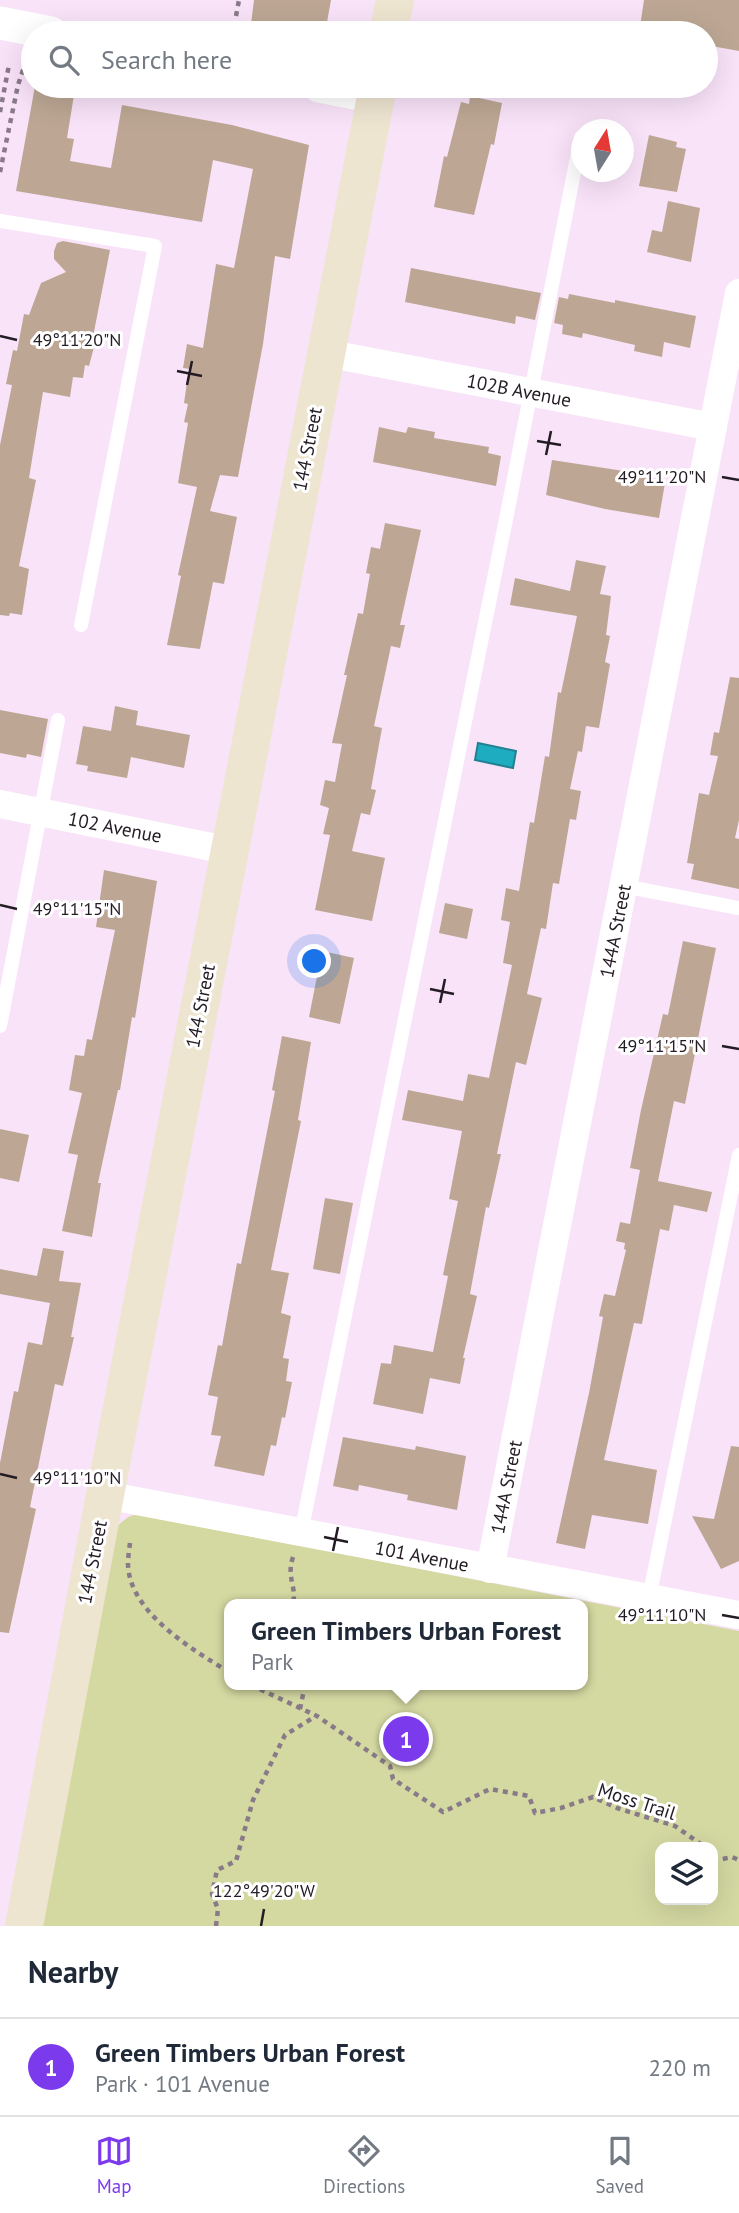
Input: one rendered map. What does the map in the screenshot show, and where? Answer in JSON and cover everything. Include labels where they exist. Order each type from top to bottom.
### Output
[{"type":"main road","points":[[391,21],[395,0]]},
{"type":"main road","name":"144 Street","points":[[24,1926],[104,1495],[376,98]]},
{"type":"street","points":[[0,23],[21,27]]},
{"type":"street","name":"144A Street","points":[[490,1569],[739,293]]},
{"type":"street","name":"102B Avenue","points":[[325,353],[713,427]]},
{"type":"street","name":"102 Avenue","points":[[0,804],[231,851]]},
{"type":"street","name":"101 Avenue","points":[[104,1495],[739,1615]]},
{"type":"lane","points":[[301,1533],[571,182]]},
{"type":"lane","points":[[0,221],[155,246],[81,625]]},
{"type":"lane","points":[[0,1026],[58,720]]},
{"type":"lane","points":[[623,886],[739,908]]},
{"type":"lane","points":[[649,1598],[739,1155]]},
{"type":"path","points":[[236,16],[239,0]]},
{"type":"path","points":[[0,112],[9,65]]},
{"type":"path","points":[[0,172],[21,76]]},
{"type":"path","points":[[294,1599],[288,1570],[301,1533]]},
{"type":"path","points":[[130,1539],[128,1567],[136,1590],[154,1617],[177,1639],[224,1669]]},
{"type":"path","name":"Moss Trail","points":[[261,1690],[317,1716],[390,1766],[393,1779],[443,1812],[490,1789],[529,1796],[535,1813],[593,1797],[617,1808],[675,1826],[698,1842]]},
{"type":"path","points":[[300,1709],[304,1690]]},
{"type":"path","points":[[216,1926],[218,1909],[212,1894],[217,1870],[236,1861],[253,1800],[285,1735],[317,1716]]},
{"type":"path","points":[[718,1860],[732,1857],[739,1860]]},
{"type":"green space","points":[[137,1514],[574,1599],[224,1599],[224,1690],[588,1690],[588,1602],[739,1631],[739,1926],[37,1926],[116,1527],[128,1517]]},
{"type":"water","points":[[478,743],[516,751],[513,768],[475,760]]},
{"type":"building","points":[[254,0],[331,0],[327,21],[251,21]]},
{"type":"building","points":[[644,0],[739,0],[739,51],[718,47],[718,21],[641,21]]},
{"type":"building","points":[[33,98],[74,98],[67,138],[74,139],[70,161],[111,168],[122,105],[232,125],[309,145],[290,259],[275,256],[263,344],[238,477],[220,475],[210,511],[237,517],[224,584],[213,582],[200,649],[167,645],[181,576],[178,575],[197,487],[178,483],[188,423],[184,422],[188,404],[184,403],[189,369],[183,368],[187,344],[203,348],[216,264],[234,268],[253,169],[213,160],[202,222],[16,191]]},
{"type":"building","points":[[470,98],[502,103],[494,145],[491,144],[474,215],[434,207],[444,156],[447,157],[461,102],[469,104]]},
{"type":"building","points":[[649,135],[677,142],[676,147],[686,149],[677,192],[639,186]]},
{"type":"building","points":[[668,201],[700,208],[691,262],[647,252],[652,230],[662,232]]},
{"type":"building","points":[[63,241],[110,250],[91,347],[94,347],[89,366],[85,365],[83,378],[73,377],[70,397],[43,392],[29,478],[36,480],[19,566],[29,569],[22,615],[0,615],[0,445],[12,385],[6,384],[13,350],[17,351],[24,314],[29,315],[41,283],[66,272],[54,259],[57,243]]},
{"type":"building","points":[[411,268],[541,293],[535,320],[516,316],[515,324],[405,302]]},
{"type":"building","points":[[569,294],[696,316],[690,348],[664,342],[662,357],[634,351],[635,345],[583,333],[582,338],[562,334],[563,325],[554,323],[559,297],[568,299]]},
{"type":"building","points":[[379,427],[406,433],[408,427],[435,432],[434,438],[489,447],[488,453],[501,456],[496,486],[373,462]]},
{"type":"building","points":[[552,460],[637,473],[636,476],[665,483],[659,518],[546,495]]},
{"type":"building","points":[[385,523],[421,530],[400,625],[405,625],[400,648],[391,646],[374,726],[382,728],[371,789],[376,790],[370,815],[361,813],[352,851],[385,858],[372,921],[315,910],[330,835],[323,834],[329,808],[320,805],[325,780],[335,782],[342,744],[332,743],[347,675],[344,675],[358,613],[363,614],[370,574],[366,573],[371,547],[380,549]]},
{"type":"building","points":[[576,560],[606,566],[600,594],[611,596],[606,635],[610,636],[605,662],[610,664],[599,728],[586,726],[582,752],[578,751],[570,789],[581,791],[576,820],[570,819],[559,884],[553,883],[546,929],[541,928],[527,994],[542,998],[526,1065],[516,1062],[497,1154],[501,1154],[489,1208],[486,1207],[470,1294],[477,1296],[460,1384],[430,1378],[423,1414],[373,1404],[381,1363],[391,1364],[394,1345],[433,1352],[448,1276],[443,1275],[458,1201],[449,1199],[462,1131],[402,1120],[408,1090],[463,1101],[468,1074],[489,1078],[512,965],[503,963],[510,922],[501,920],[506,888],[519,891],[530,822],[534,823],[545,756],[549,757],[558,692],[561,693],[577,616],[510,605],[515,578],[570,591]]},
{"type":"building","points":[[730,677],[739,678],[739,820],[735,838],[739,839],[739,889],[691,879],[694,864],[687,863],[699,793],[709,795],[718,756],[710,755],[714,732],[719,733]]},
{"type":"building","points":[[115,706],[138,711],[136,725],[190,735],[184,768],[131,757],[127,778],[87,771],[88,766],[76,764],[83,726],[111,731]]},
{"type":"building","points":[[0,710],[48,719],[41,757],[27,754],[26,758],[0,753]]},
{"type":"building","points":[[104,870],[157,881],[135,1018],[132,1017],[120,1090],[98,1183],[101,1183],[92,1237],[62,1231],[78,1155],[68,1153],[82,1093],[69,1090],[75,1055],[84,1056],[87,1039],[92,1040],[115,930],[96,927]]},
{"type":"building","points":[[445,903],[473,909],[467,939],[439,933]]},
{"type":"building","points":[[683,941],[716,948],[685,1104],[674,1101],[658,1181],[712,1192],[707,1212],[674,1205],[669,1231],[660,1229],[642,1324],[634,1323],[604,1460],[657,1470],[648,1524],[592,1515],[585,1549],[556,1543],[589,1393],[603,1317],[599,1316],[604,1294],[615,1296],[626,1250],[625,1243],[616,1241],[620,1222],[630,1224],[640,1170],[630,1168],[663,1014],[668,1015]]},
{"type":"building","points":[[322,951],[354,958],[340,1024],[309,1017]]},
{"type":"building","points":[[282,1036],[311,1042],[298,1120],[301,1121],[271,1270],[289,1273],[281,1313],[291,1316],[283,1358],[289,1359],[286,1381],[292,1382],[285,1418],[282,1417],[276,1446],[271,1445],[264,1476],[214,1466],[221,1436],[211,1435],[218,1397],[208,1395],[218,1345],[222,1346],[237,1263],[241,1264],[275,1091],[272,1090]]},
{"type":"building","points":[[0,1129],[29,1135],[19,1182],[0,1178]]},
{"type":"building","points":[[325,1198],[353,1203],[340,1274],[313,1269]]},
{"type":"building","points":[[43,1248],[64,1251],[59,1281],[81,1283],[71,1337],[74,1337],[63,1386],[55,1384],[30,1507],[36,1509],[9,1633],[0,1632],[0,1463],[14,1391],[18,1392],[28,1342],[42,1345],[50,1303],[0,1294],[0,1269],[37,1276]]},
{"type":"building","points":[[343,1437],[415,1450],[416,1446],[466,1456],[457,1510],[407,1500],[408,1495],[359,1485],[358,1491],[333,1486]]},
{"type":"building","points":[[731,1446],[739,1447],[739,1561],[721,1569],[692,1516],[714,1519]]},
{"type":"place","name":"Green Timbers Urban Forest","points":[[406,1739]]}]
